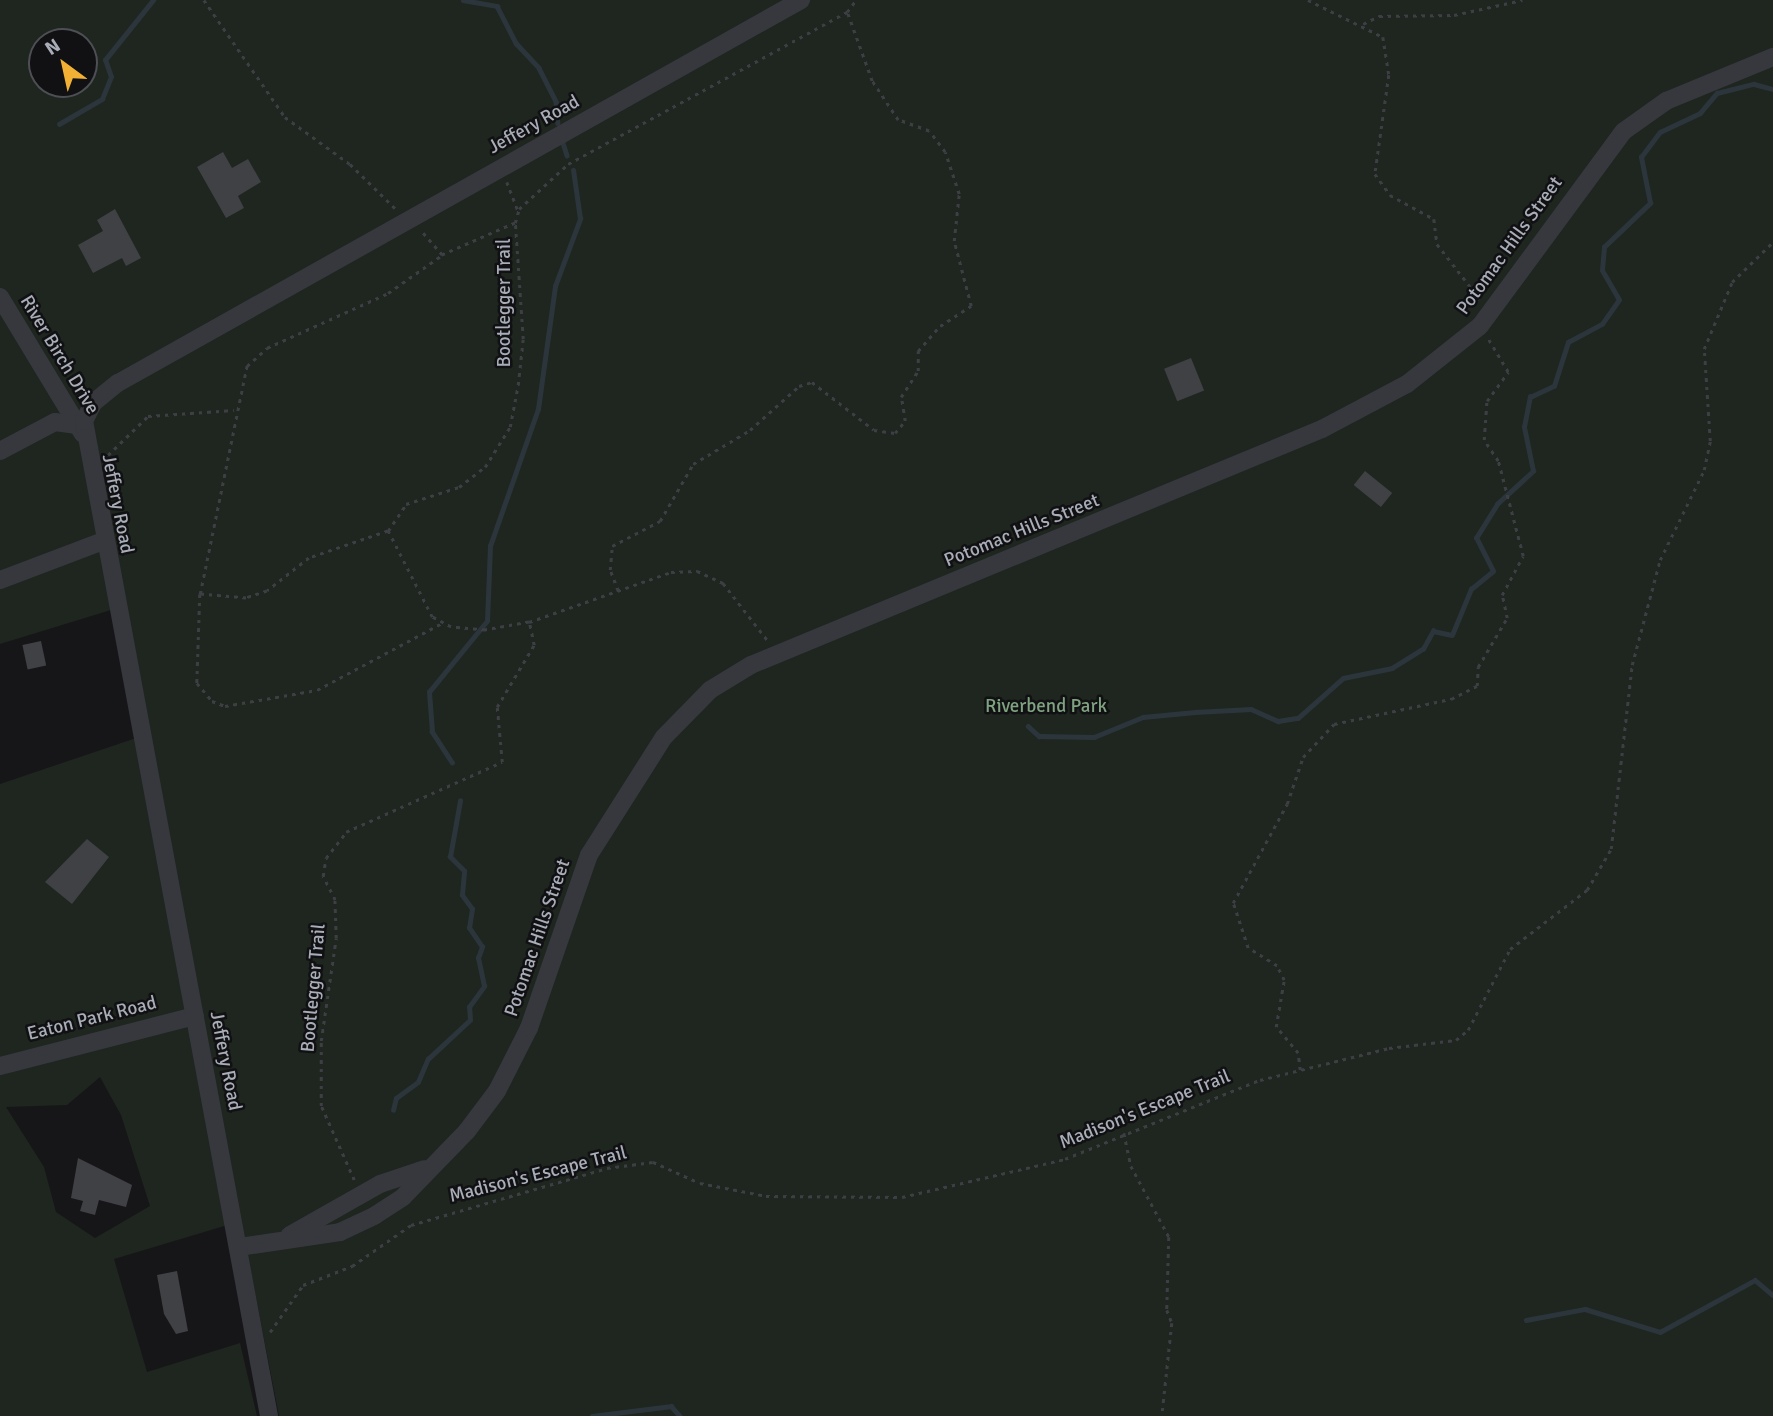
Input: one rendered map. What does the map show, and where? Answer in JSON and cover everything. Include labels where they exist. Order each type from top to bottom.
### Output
[{"type":"street","name":"Jeffery Road","points":[[269,1416],[195,1016],[80,430],[93,403],[118,383],[801,0]]},
{"type":"street","name":"Potomac Hills Street","points":[[239,1247],[290,1235],[340,1232],[374,1216],[403,1197],[425,1168],[467,1130],[515,1060],[589,855],[664,737],[710,690],[779,654],[1353,415],[1437,364],[1482,322],[1624,131],[1676,96],[1773,57]]},
{"type":"street","name":"River Birch Drive","points":[[0,297],[80,430]]},
{"type":"street","points":[[0,451],[55,422],[80,430]]},
{"type":"street","points":[[0,580],[103,541]]},
{"type":"street","name":"Eaton Park Road","points":[[0,1066],[195,1016]]},
{"type":"street","name":"Potomac Hills Street","points":[[290,1235],[362,1193],[425,1168]]},
{"type":"path","points":[[204,0],[285,117],[350,164],[442,255]]},
{"type":"path","points":[[515,223],[518,211],[568,164],[847,12],[856,0]]},
{"type":"path","points":[[1300,1070],[1298,1053],[1276,1027],[1284,980],[1277,966],[1248,947],[1233,903],[1287,804],[1303,757],[1334,724],[1451,699],[1477,686],[1479,667],[1507,618],[1502,595],[1523,556],[1505,483],[1483,426],[1487,401],[1508,372],[1482,322],[1480,300],[1437,244],[1434,219],[1390,195],[1375,174],[1389,75],[1383,37],[1363,24],[1308,0]]},
{"type":"path","points":[[1363,24],[1379,16],[1454,15],[1522,0]]},
{"type":"path","points":[[618,591],[610,570],[612,545],[660,521],[692,464],[751,430],[799,386],[812,383],[874,430],[895,433],[905,421],[901,397],[918,371],[918,351],[940,326],[971,306],[954,242],[960,194],[945,152],[929,131],[889,111],[847,12]]},
{"type":"path","points":[[501,167],[518,211]]},
{"type":"path","name":"Bootlegger Trail","points":[[388,531],[406,504],[459,487],[485,467],[510,427],[523,339],[515,223],[442,255],[388,293],[257,355],[240,380],[200,594],[197,683],[225,706],[317,690],[441,623]]},
{"type":"path","name":"Madison's Escape Trail","points":[[271,1347],[268,1335],[303,1285],[352,1266],[385,1244],[442,1214],[607,1168],[653,1162],[700,1183],[766,1196],[902,1197],[1065,1159],[1124,1133],[1300,1070],[1456,1040],[1468,1030],[1510,949],[1587,890],[1604,864],[1615,829],[1632,665],[1660,560],[1704,470],[1710,441],[1704,349],[1732,282],[1773,242]]},
{"type":"path","points":[[90,478],[148,416],[234,410]]},
{"type":"path","points":[[200,594],[246,598],[267,591],[309,558],[388,531],[422,606],[441,623],[485,629],[529,622],[671,572],[697,571],[723,583],[779,654]]},
{"type":"path","name":"Bootlegger Trail","points":[[362,1193],[321,1106],[321,1041],[336,938],[335,900],[323,876],[326,858],[346,832],[502,762],[497,707],[528,663],[534,645],[529,622]]},
{"type":"path","points":[[1124,1133],[1131,1166],[1169,1237],[1167,1310],[1172,1323],[1162,1416]]},
{"type":"green space","name":"Riverbend Park","points":[[0,0],[1773,0],[1773,1416],[279,1416],[241,1221],[114,1259],[147,1372],[240,1343],[257,1416],[0,1416],[0,784],[148,734],[124,606],[0,644]],"holes":[[[100,1077],[121,1115],[150,1206],[95,1238],[56,1212],[44,1167],[6,1107],[67,1105]]]},
{"type":"building","points":[[223,152],[232,168],[248,159],[261,182],[238,196],[244,208],[226,218],[197,167]]},
{"type":"building","points":[[115,209],[141,258],[126,266],[122,258],[93,273],[78,245],[103,231],[97,220]]},
{"type":"building","points":[[1191,358],[1204,390],[1177,401],[1164,369]]},
{"type":"building","points":[[1365,471],[1392,493],[1381,507],[1354,485]]},
{"type":"building","points":[[41,641],[46,665],[28,669],[22,645]]},
{"type":"building","points":[[87,839],[109,857],[72,904],[45,882]]},
{"type":"building","points":[[78,1158],[132,1185],[126,1207],[99,1200],[95,1215],[80,1211],[83,1201],[71,1198]]},
{"type":"building","points":[[177,1271],[188,1331],[176,1334],[164,1314],[157,1275]]},
{"type":"waterway","points":[[59,124],[102,99],[111,77],[105,60],[153,0]]},
{"type":"waterway","points":[[463,0],[497,6],[516,43],[539,68],[556,102],[558,123]]},
{"type":"waterway","points":[[1028,726],[1039,736],[1094,737],[1143,717],[1195,712],[1251,709],[1278,721],[1298,718],[1343,678],[1392,668],[1423,649],[1433,631],[1452,635],[1471,589],[1493,571],[1476,538],[1497,504],[1533,471],[1524,427],[1530,397],[1554,386],[1568,342],[1602,324],[1619,300],[1602,270],[1604,247],[1650,203],[1641,157],[1660,132],[1700,113],[1717,93],[1754,84],[1773,89]]},
{"type":"waterway","points":[[563,143],[567,155]]},
{"type":"waterway","points":[[452,763],[432,732],[429,692],[487,621],[490,546],[538,409],[555,286],[580,219],[573,170]]},
{"type":"waterway","points":[[393,1110],[396,1098],[418,1082],[428,1059],[470,1020],[469,1007],[484,986],[478,958],[482,947],[469,928],[472,909],[462,895],[464,871],[450,857],[460,801]]},
{"type":"waterway","points":[[1526,1320],[1585,1309],[1660,1332],[1755,1280],[1773,1295]]},
{"type":"waterway","points":[[592,1416],[671,1406],[680,1416]]}]
